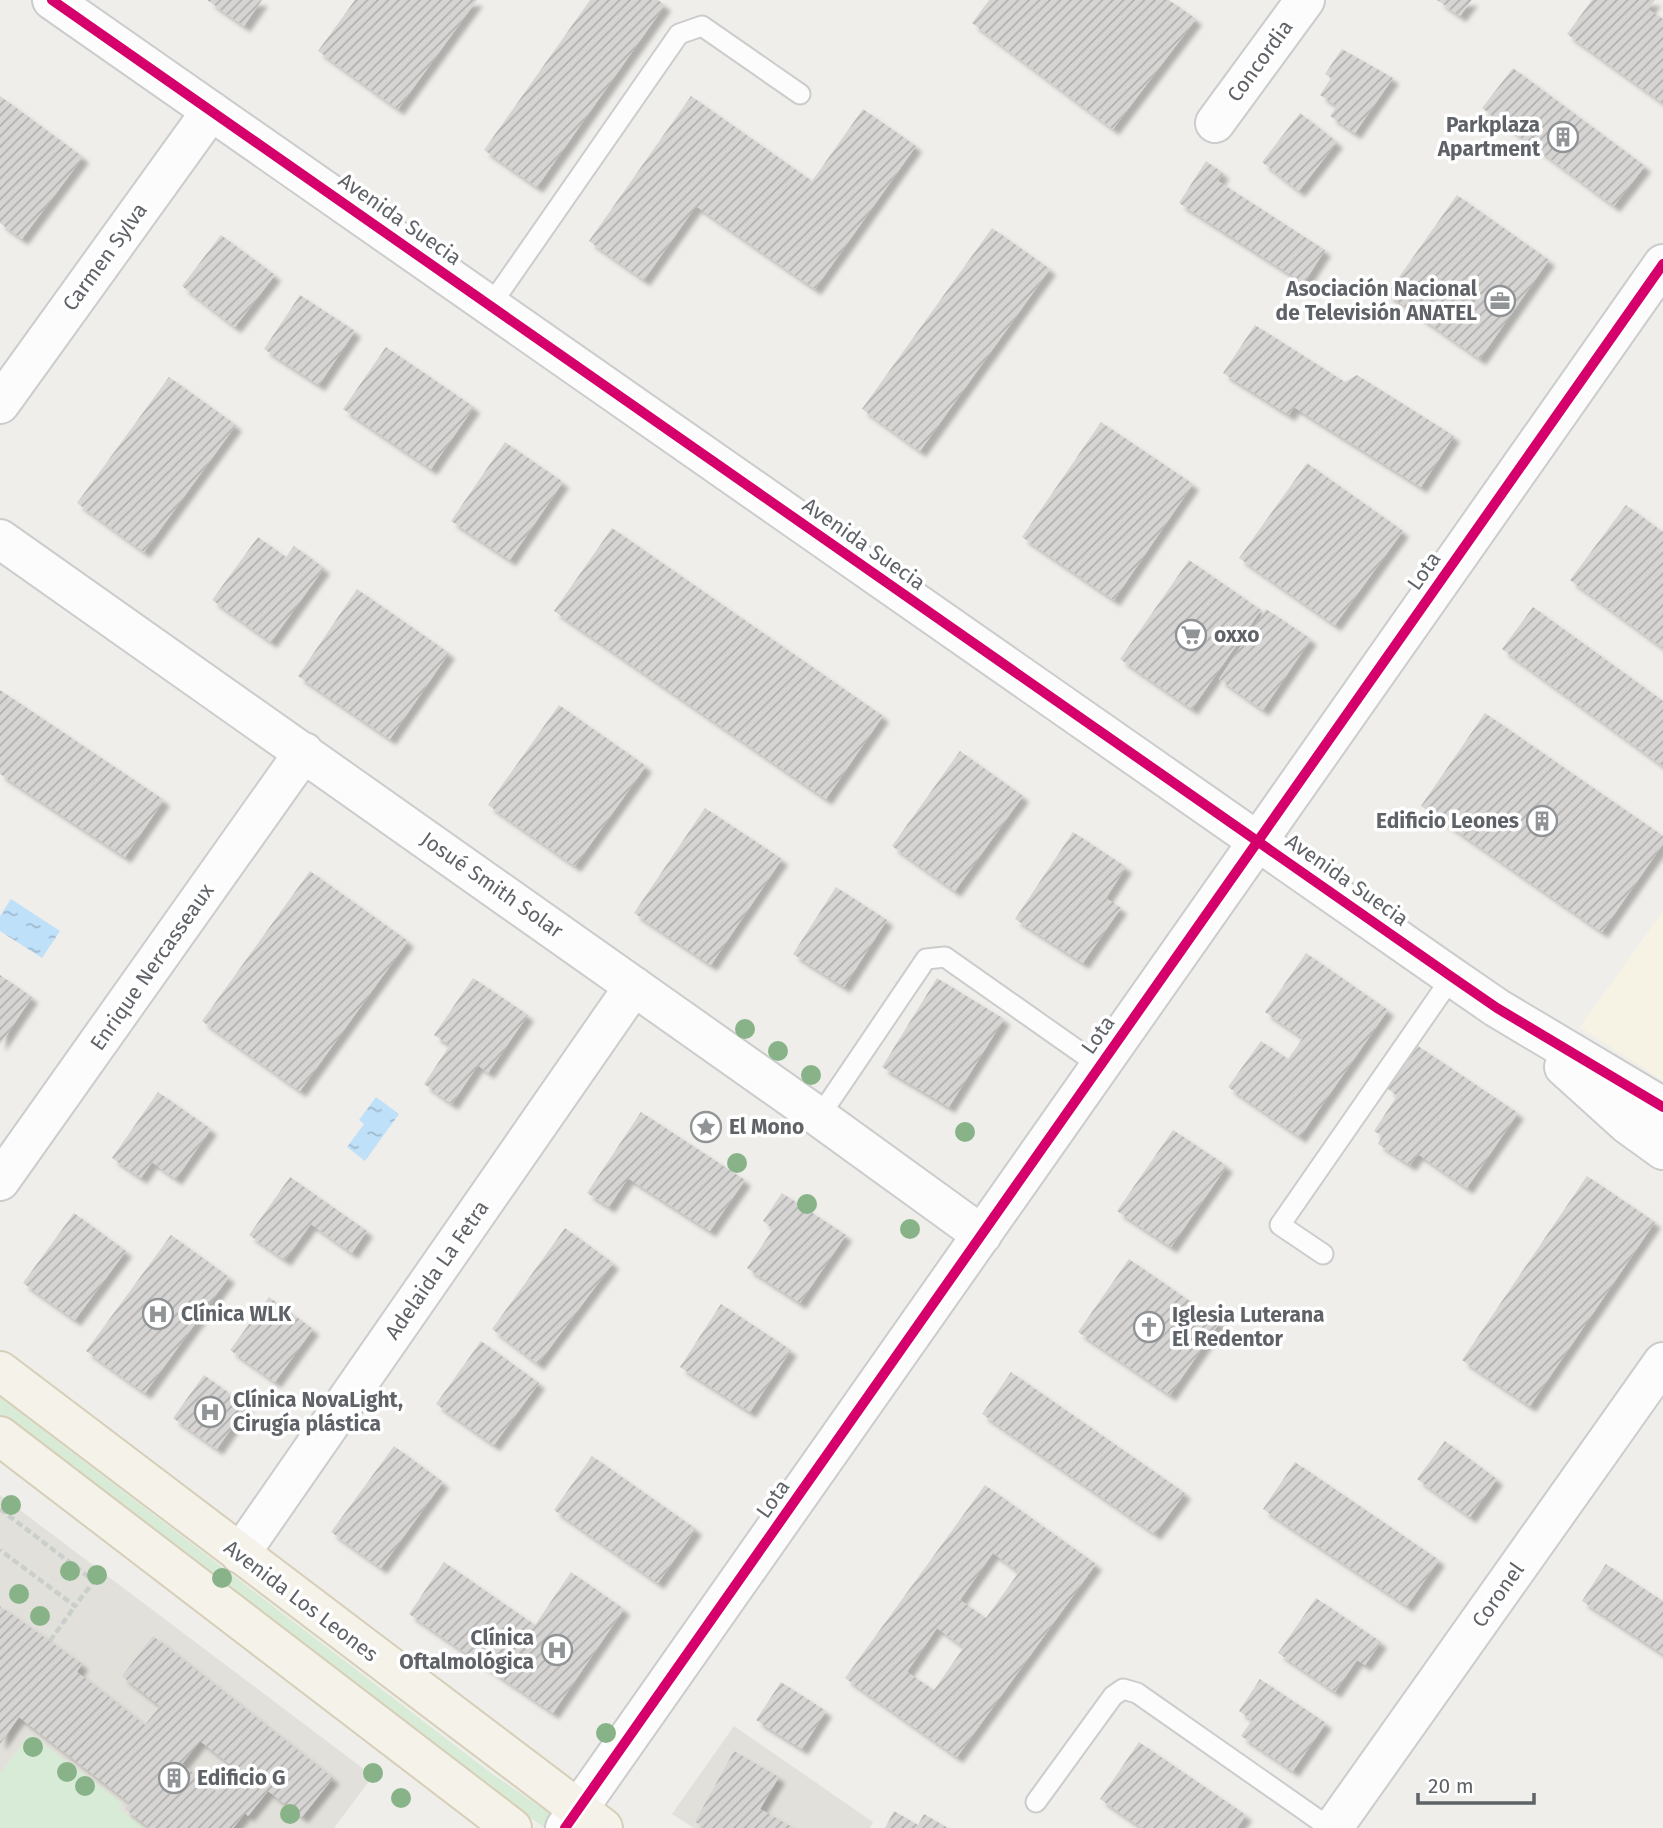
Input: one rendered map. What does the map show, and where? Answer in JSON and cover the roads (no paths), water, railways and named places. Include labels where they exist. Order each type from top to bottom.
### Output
[{"type":"main road","name":"Avenida Los Leones","points":[[0,1371],[240,1554],[582,1822]]},
{"type":"main road","points":[[0,1436],[512,1828]]},
{"type":"street","name":"Avenida Suecia","points":[[52,0],[1497,1008],[1663,1107]]},
{"type":"street","name":"Concordia","points":[[1216,123],[1305,0]]},
{"type":"street","name":"Carmen Sylva","points":[[0,404],[211,111]]},
{"type":"street","name":"Lota","points":[[582,1822],[982,1235],[1663,264]]},
{"type":"street","name":"Josué Smith Solar","points":[[0,539],[982,1235]]},
{"type":"street","name":"Enrique Nercasseaux","points":[[0,1181],[304,752]]},
{"type":"street","name":"Adelaida La Fetra","points":[[240,1554],[634,986]]},
{"type":"street","name":"Avenida Suecia","points":[[1497,1008],[1628,1124],[1663,1150]]},
{"type":"street","name":"Coronel","points":[[1331,1828],[1663,1362]]},
{"type":"lane","points":[[490,306],[679,34],[702,26],[800,94]]},
{"type":"lane","points":[[819,1117],[926,959],[945,957],[1100,1066]]},
{"type":"lane","points":[[1323,1254],[1280,1225],[1452,977]]},
{"type":"lane","points":[[1037,1802],[1113,1696],[1123,1689],[1137,1693],[1331,1828]]},
{"type":"water","points":[[11,899],[60,931],[42,958],[0,931],[0,916]]},
{"type":"water","points":[[376,1097],[399,1114],[365,1161],[347,1147],[364,1124],[359,1120]]},
{"type":"place","name":"Parkplaza Apartment","points":[[1563,137]]},
{"type":"place","name":"Asociación Nacional de Televisión ANATEL","points":[[1500,301]]},
{"type":"place","name":"oxxo","points":[[1191,635]]},
{"type":"place","name":"Edificio Leones","points":[[1542,821]]},
{"type":"place","name":"El Mono","points":[[706,1127]]},
{"type":"place","name":"Clínica WLK","points":[[158,1314]]},
{"type":"place","name":"Iglesia Luterana El Redentor","points":[[1149,1327]]},
{"type":"place","name":"Clínica NovaLight, Cirugía plástica","points":[[210,1412]]},
{"type":"place","name":"Clínica Oftalmológica","points":[[557,1650]]},
{"type":"place","name":"Edificio G","points":[[174,1778]]}]
